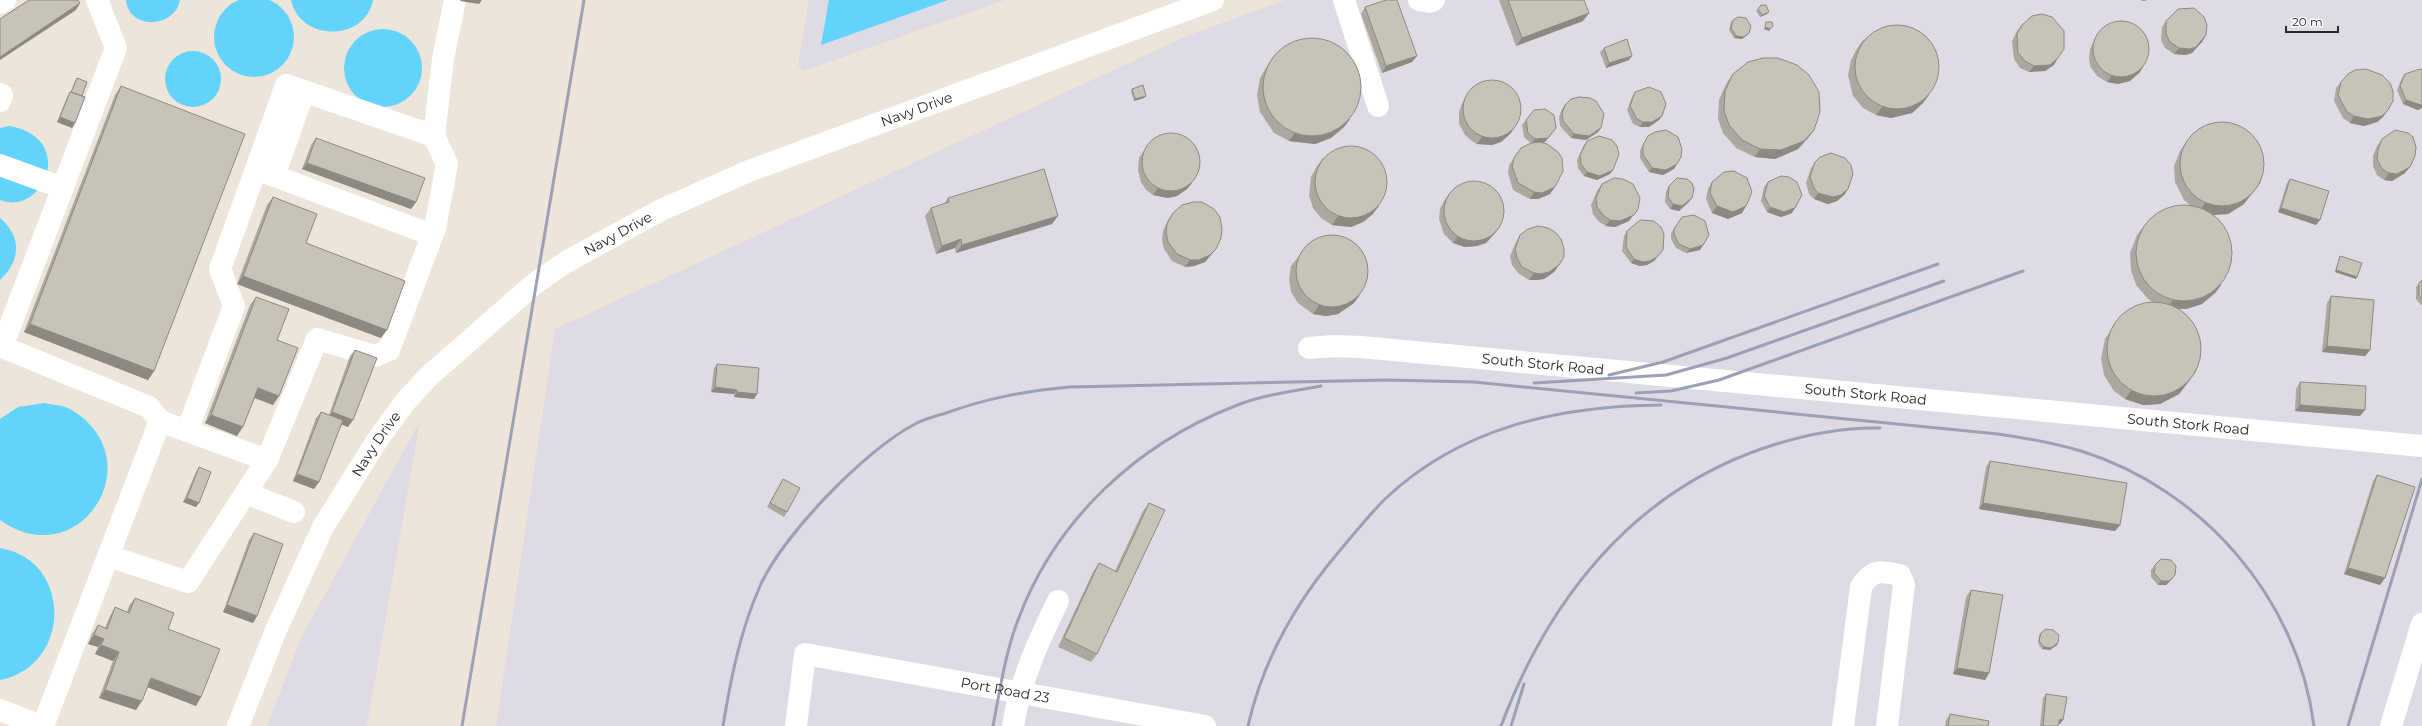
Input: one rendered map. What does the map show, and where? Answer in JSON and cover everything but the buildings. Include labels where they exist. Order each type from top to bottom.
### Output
[{"type":"street","points":[[0,3],[5,0]]},
{"type":"street","points":[[97,0],[116,48],[1,346],[148,407],[160,421],[267,460]]},
{"type":"street","points":[[109,556],[188,582],[267,460],[317,338],[375,356],[389,350],[432,235],[447,164],[434,136],[443,59],[455,0]]},
{"type":"street","name":"Navy Drive","points":[[238,726],[295,584],[323,527],[373,448],[405,402],[429,376],[534,284],[591,248],[661,210],[705,189],[1213,0]]},
{"type":"street","points":[[1344,0],[1378,106]]},
{"type":"street","points":[[1419,0],[1428,2],[1434,0]]},
{"type":"street","points":[[187,431],[234,306],[220,269],[265,172],[286,85],[434,136]]},
{"type":"street","points":[[0,94],[2,95],[0,101]]},
{"type":"street","points":[[0,165],[63,188]]},
{"type":"street","points":[[265,172],[432,235]]},
{"type":"street","name":"South Stork Road","points":[[1309,348],[1361,347],[2422,446]]},
{"type":"street","points":[[0,710],[43,726],[160,421]]},
{"type":"street","points":[[246,493],[294,512]]},
{"type":"street","points":[[1843,726],[1861,587],[1868,576],[1882,571],[1900,575],[1904,585],[1887,726]]},
{"type":"street","points":[[1013,726],[1020,693],[1035,647],[1058,601]]},
{"type":"street","points":[[2391,726],[2422,624]]},
{"type":"street","name":"Port Road 23","points":[[796,726],[805,654],[1205,726]]},
{"type":"shaded area","points":[[809,0],[1005,0],[803,71],[798,65]]},
{"type":"shaded area","points":[[1285,0],[2422,0],[2422,726],[496,726],[555,329],[1189,35]]},
{"type":"shaded area","points":[[420,421],[367,726],[267,726],[301,638]]},
{"type":"water","points":[[254,-3],[269,0],[282,9],[291,22],[294,37],[291,52],[282,65],[269,74],[254,77],[239,74],[226,65],[217,52],[214,37],[217,22],[226,9],[239,0]]},
{"type":"water","points":[[126,0],[180,0],[176,9],[170,16],[162,20],[152,22],[143,21],[135,17],[129,10]]},
{"type":"water","points":[[291,0],[373,0],[368,14],[358,24],[346,30],[332,32],[319,30],[306,24],[297,14]]},
{"type":"water","points":[[829,0],[948,0],[821,45]]},
{"type":"water","points":[[383,29],[398,32],[405,36],[415,46],[419,53],[422,68],[419,83],[415,90],[405,100],[398,104],[383,107],[368,104],[361,100],[351,90],[347,83],[344,68],[347,53],[351,46],[361,36],[368,32]]},
{"type":"water","points":[[193,51],[204,53],[213,59],[219,68],[221,79],[219,90],[213,99],[204,105],[193,107],[182,105],[173,99],[167,90],[165,79],[167,68],[173,59],[182,53]]},
{"type":"water","points":[[9,126],[30,133],[43,145],[48,159],[46,174],[40,187],[29,197],[16,202],[0,200],[0,128]]},
{"type":"water","points":[[0,218],[12,233],[16,249],[12,265],[0,280]]},
{"type":"water","points":[[44,403],[70,409],[95,430],[106,455],[106,481],[97,504],[80,523],[57,534],[29,534],[0,520],[0,419],[18,407]]},
{"type":"water","points":[[0,548],[24,557],[41,572],[51,591],[54,613],[51,635],[41,655],[24,671],[0,680]]},
{"type":"railway","points":[[462,726],[584,0]]},
{"type":"railway","points":[[1609,375],[1663,362],[1938,264]]},
{"type":"railway","points":[[1636,393],[1671,391],[1719,380],[2023,271]]},
{"type":"railway","points":[[1534,383],[1666,375],[1727,358],[1944,281]]},
{"type":"railway","points":[[723,726],[733,672],[747,620],[760,586],[771,565],[806,519],[850,473],[895,436],[915,424],[992,399],[1022,393],[1070,387],[1387,380],[1474,382],[1998,434],[2040,441],[2081,451],[2125,469],[2167,492],[2204,521],[2237,555],[2265,593],[2288,635],[2304,679],[2314,726]]},
{"type":"railway","points":[[993,726],[1003,672],[1013,633],[1034,584],[1054,550],[1077,518],[1104,490],[1133,464],[1165,441],[1199,422],[1245,402],[1321,386]]},
{"type":"railway","points":[[1248,726],[1254,702],[1271,656],[1282,634],[1307,593],[1321,573],[1373,512],[1385,499],[1414,474],[1446,454],[1479,438],[1513,425],[1549,416],[1586,410],[1623,406],[1661,405]]},
{"type":"railway","points":[[1501,726],[1521,679],[1544,635],[1571,593],[1602,555],[1637,521],[1676,491],[1719,466],[1767,447],[1794,439],[1837,430],[1880,428]]},
{"type":"railway","points":[[2348,726],[2422,479]]},
{"type":"railway","points":[[1511,726],[1524,684]]}]
